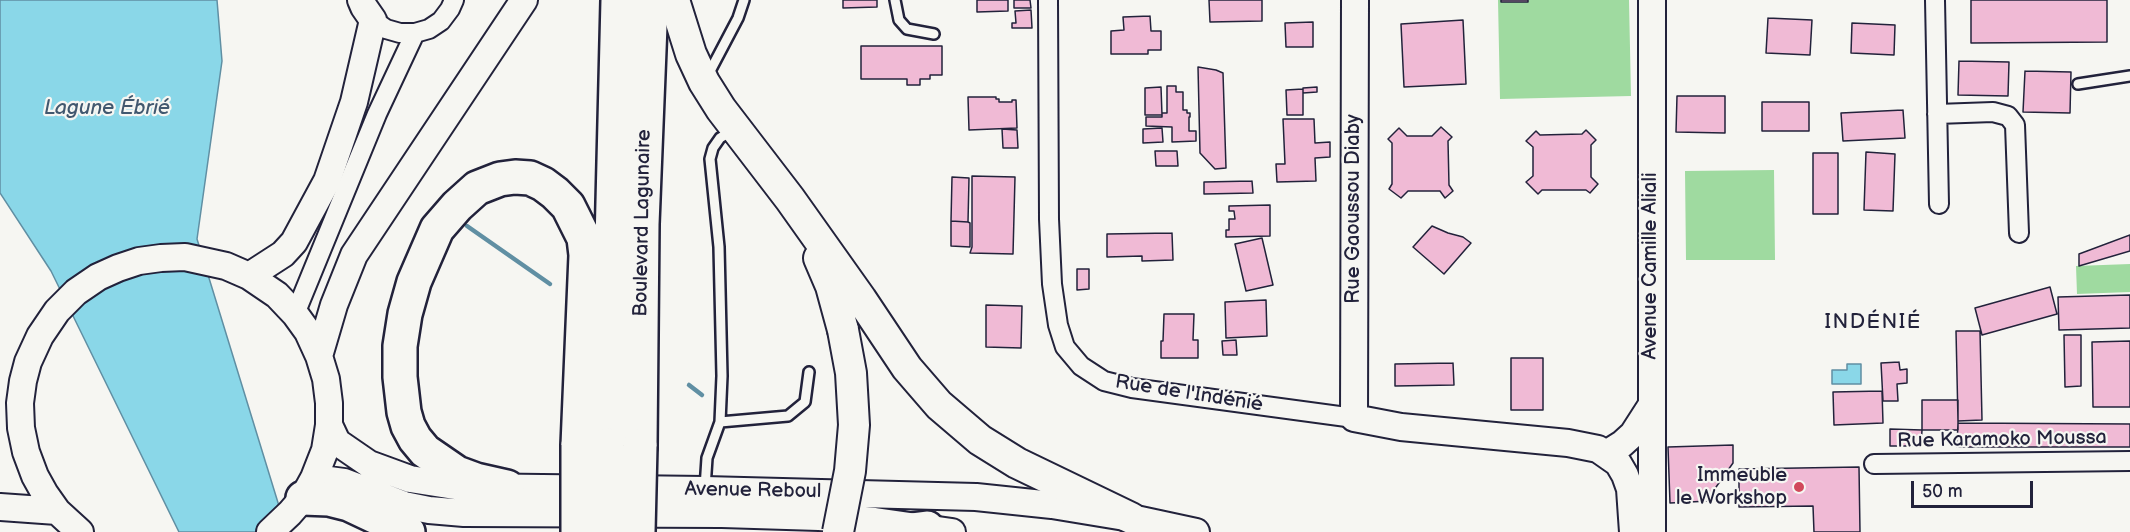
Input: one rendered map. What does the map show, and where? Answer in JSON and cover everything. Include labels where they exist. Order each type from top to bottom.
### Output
[{"type":"highway","name":"Boulevard Lagunaire","points":[[593,445],[618,0]]},
{"type":"highway","name":"Boulevard Lagunaire","points":[[638,532],[642,212],[651,0]]},
{"type":"highway","points":[[674,0],[691,54],[704,82],[735,129],[790,198],[907,368],[939,405],[980,440],[1017,464],[1131,522]]},
{"type":"highway","points":[[507,487],[457,473],[425,450],[415,439],[404,412],[400,377],[400,346],[405,314],[414,282],[438,229],[477,188],[500,179],[515,177],[530,178],[555,193],[568,206],[584,238],[593,445],[606,532]]},
{"type":"highway","points":[[790,198],[831,286],[843,330],[851,373],[854,425],[850,471],[838,532]]},
{"type":"highway","points":[[578,532],[593,445]]},
{"type":"highway","points":[[302,496],[349,504],[408,532]]},
{"type":"main road","points":[[319,356],[334,305],[354,255],[524,0]]},
{"type":"main road","name":"Rue Gaoussou Diaby","points":[[1354,418],[1355,0]]},
{"type":"main road","name":"Avenue Camille Aliali","points":[[1652,0],[1650,406],[1652,532]]},
{"type":"main road","points":[[238,271],[283,254],[294,242],[327,181],[354,102],[367,10]]},
{"type":"main road","points":[[80,532],[57,511],[34,476],[21,428],[10,404],[23,381],[28,362],[40,336],[57,311],[76,292],[98,277],[139,261],[185,257],[238,271],[277,295],[308,332],[319,356],[326,379],[329,403],[329,425],[325,450],[302,496],[270,532]]},
{"type":"main road","points":[[1606,454],[1633,434],[1650,406]]},
{"type":"main road","name":"Rue de l'Indénié","points":[[1354,418],[1401,427],[1568,443],[1585,446],[1606,454],[1618,463],[1630,489],[1633,532]]},
{"type":"main road","name":"Avenue Reboul","points":[[329,425],[337,442],[369,464],[410,479],[461,487],[976,497],[1052,505],[1131,522],[1196,532]]},
{"type":"main road","points":[[302,496],[344,482],[404,505],[429,510],[808,517],[875,521],[925,531]]},
{"type":"main road","points":[[0,507],[57,511]]},
{"type":"street","points":[[367,10],[386,29],[400,33],[415,33],[429,29],[441,21],[454,0]]},
{"type":"street","name":"Rue de l'Indénié","points":[[1048,0],[1049,219],[1052,284],[1058,325],[1065,347],[1081,366],[1104,381],[1132,388],[1354,418]]},
{"type":"street","points":[[1935,0],[1939,204]]},
{"type":"street","points":[[295,314],[377,114],[415,33]]},
{"type":"street","points":[[1937,114],[1992,112],[2008,116],[2015,125],[2019,233]]},
{"type":"street","name":"Rue Karamoko Moussa","points":[[1874,464],[2130,461]]},
{"type":"lane","points":[[704,82],[738,18],[744,0]]},
{"type":"lane","points":[[895,0],[898,20],[907,29],[934,34]]},
{"type":"lane","points":[[2078,84],[2130,76]]},
{"type":"lane","points":[[705,490],[707,458],[720,422],[722,309],[719,247],[710,159],[713,148],[720,138],[735,129]]},
{"type":"lane","points":[[720,422],[788,416],[805,402],[808,372]]},
{"type":"green space","points":[[1498,0],[1629,0],[1631,96],[1500,99]]},
{"type":"green space","points":[[1774,170],[1775,260],[1686,260],[1685,171]]},
{"type":"green space","points":[[2130,264],[2130,292],[2077,294],[2076,266]]},
{"type":"water","name":"Lagune Ébrié","points":[[0,0],[217,0],[222,61],[197,239],[287,532],[179,532],[51,271],[0,193]]},
{"type":"water","points":[[1847,364],[1861,364],[1861,384],[1832,384],[1832,370],[1847,370]]},
{"type":"building","points":[[843,0],[877,0],[877,7],[843,8]]},
{"type":"building","points":[[977,0],[1008,0],[1008,11],[977,12]]},
{"type":"building","points":[[1014,0],[1030,0],[1031,8],[1014,8]]},
{"type":"building","points":[[1209,0],[1262,0],[1262,21],[1210,22]]},
{"type":"building","points":[[1501,0],[1528,0],[1528,2],[1501,2]]},
{"type":"building","points":[[1971,0],[2107,0],[2107,42],[1971,43]]},
{"type":"building","points":[[1031,10],[1032,28],[1012,28],[1012,23],[1016,23],[1015,11]]},
{"type":"building","points":[[1150,16],[1151,31],[1161,31],[1161,50],[1148,50],[1148,54],[1111,54],[1111,31],[1124,30],[1123,17]]},
{"type":"building","points":[[1768,18],[1812,20],[1810,55],[1766,53]]},
{"type":"building","points":[[1463,20],[1466,84],[1404,87],[1401,24]]},
{"type":"building","points":[[1313,22],[1313,47],[1286,47],[1285,23]]},
{"type":"building","points":[[1852,23],[1895,25],[1894,55],[1851,53]]},
{"type":"building","points":[[861,46],[942,46],[942,75],[930,75],[930,79],[920,79],[920,85],[907,85],[907,79],[861,79]]},
{"type":"building","points":[[1959,61],[2009,62],[2008,96],[1958,95]]},
{"type":"building","points":[[1198,67],[1223,73],[1226,168],[1215,169],[1200,153]]},
{"type":"building","points":[[2025,71],[2071,72],[2070,113],[2023,112]]},
{"type":"building","points":[[1167,86],[1176,86],[1176,92],[1183,92],[1183,110],[1190,113],[1189,131],[1196,131],[1196,141],[1172,142],[1172,127],[1146,126],[1146,117],[1162,117],[1162,113],[1167,113]]},
{"type":"building","points":[[1161,87],[1162,115],[1145,115],[1145,88]]},
{"type":"building","points":[[1317,87],[1317,92],[1303,93],[1303,88]]},
{"type":"building","points":[[1303,89],[1303,115],[1287,115],[1286,90]]},
{"type":"building","points":[[1677,96],[1725,96],[1725,133],[1676,132]]},
{"type":"building","points":[[968,97],[996,97],[999,102],[1016,100],[1017,128],[969,130]]},
{"type":"building","points":[[1762,102],[1809,102],[1809,131],[1762,131]]},
{"type":"building","points":[[1903,110],[1905,138],[1843,141],[1841,113]]},
{"type":"building","points":[[1283,119],[1314,119],[1315,143],[1330,142],[1330,157],[1315,158],[1316,181],[1277,182],[1276,164],[1285,164]]},
{"type":"building","points":[[1441,127],[1452,137],[1448,141],[1449,185],[1453,191],[1445,198],[1440,191],[1408,191],[1401,198],[1389,189],[1392,184],[1392,143],[1388,139],[1399,128],[1407,136],[1432,136]]},
{"type":"building","points":[[1162,128],[1163,142],[1143,143],[1143,129]]},
{"type":"building","points":[[1002,129],[1017,130],[1018,148],[1003,148]]},
{"type":"building","points":[[1586,130],[1596,140],[1591,145],[1591,177],[1598,184],[1590,193],[1586,190],[1542,190],[1538,194],[1526,182],[1533,176],[1533,147],[1526,141],[1536,131],[1540,135],[1582,134]]},
{"type":"building","points":[[1155,151],[1177,151],[1178,166],[1156,166]]},
{"type":"building","points":[[1866,152],[1895,154],[1893,211],[1864,210]]},
{"type":"building","points":[[1813,153],[1838,153],[1838,214],[1813,214]]},
{"type":"building","points":[[972,176],[1015,177],[1013,254],[970,253],[972,247]]},
{"type":"building","points":[[952,177],[969,178],[968,222],[951,221]]},
{"type":"building","points":[[1252,181],[1253,193],[1204,194],[1204,182]]},
{"type":"building","points":[[1270,205],[1270,236],[1226,237],[1226,230],[1229,230],[1229,219],[1235,219],[1234,211],[1229,211],[1229,206]]},
{"type":"building","points":[[951,221],[970,223],[970,247],[951,246]]},
{"type":"building","points":[[1432,226],[1463,237],[1471,243],[1444,274],[1413,247]]},
{"type":"building","points":[[1172,233],[1173,260],[1142,261],[1142,256],[1107,257],[1107,234]]},
{"type":"building","points":[[2130,235],[2130,251],[2079,266],[2079,254]]},
{"type":"building","points":[[1262,238],[1273,285],[1246,291],[1235,244]]},
{"type":"building","points":[[1077,269],[1089,269],[1089,289],[1077,290]]},
{"type":"building","points":[[2050,287],[2057,314],[1982,335],[1975,308]]},
{"type":"building","points":[[2130,295],[2130,328],[2059,330],[2058,297]]},
{"type":"building","points":[[1266,300],[1267,336],[1226,338],[1225,302]]},
{"type":"building","points":[[986,305],[1022,306],[1021,348],[986,347]]},
{"type":"building","points":[[1164,314],[1194,314],[1193,340],[1198,340],[1198,358],[1161,358]]},
{"type":"building","points":[[1956,331],[1980,331],[1982,420],[1958,421]]},
{"type":"building","points":[[2064,335],[2081,335],[2081,386],[2065,387]]},
{"type":"building","points":[[1236,340],[1237,355],[1223,355],[1222,341]]},
{"type":"building","points":[[2130,341],[2130,407],[2093,407],[2092,342]]},
{"type":"building","points":[[1511,358],[1543,358],[1543,410],[1511,410]]},
{"type":"building","points":[[1899,362],[1900,370],[1907,369],[1907,383],[1897,384],[1898,401],[1883,401],[1881,363]]},
{"type":"building","points":[[1453,363],[1454,385],[1395,386],[1395,364]]},
{"type":"building","points":[[1882,391],[1883,423],[1834,425],[1833,392]]},
{"type":"building","points":[[1922,400],[1958,400],[1958,430],[1922,430]]},
{"type":"building","points":[[1958,423],[2130,424],[2130,447],[1957,447]]},
{"type":"building","points":[[1890,429],[1922,430],[1921,446],[1890,446]]},
{"type":"building","points":[[1733,445],[1733,463],[1709,497],[1709,501],[1670,503],[1668,447]]},
{"type":"building","name":"Immeuble le Workshop","points":[[1859,467],[1860,532],[1814,532],[1813,506],[1739,507],[1739,469]]},
{"type":"waterway","points":[[467,226],[550,284]]},
{"type":"waterway","points":[[689,385],[702,395]]},
{"type":"place","name":"Immeuble le Workshop","points":[[1799,487]]},
{"type":"district","name":"INDÉNIÉ","points":[[1873,323]]}]
